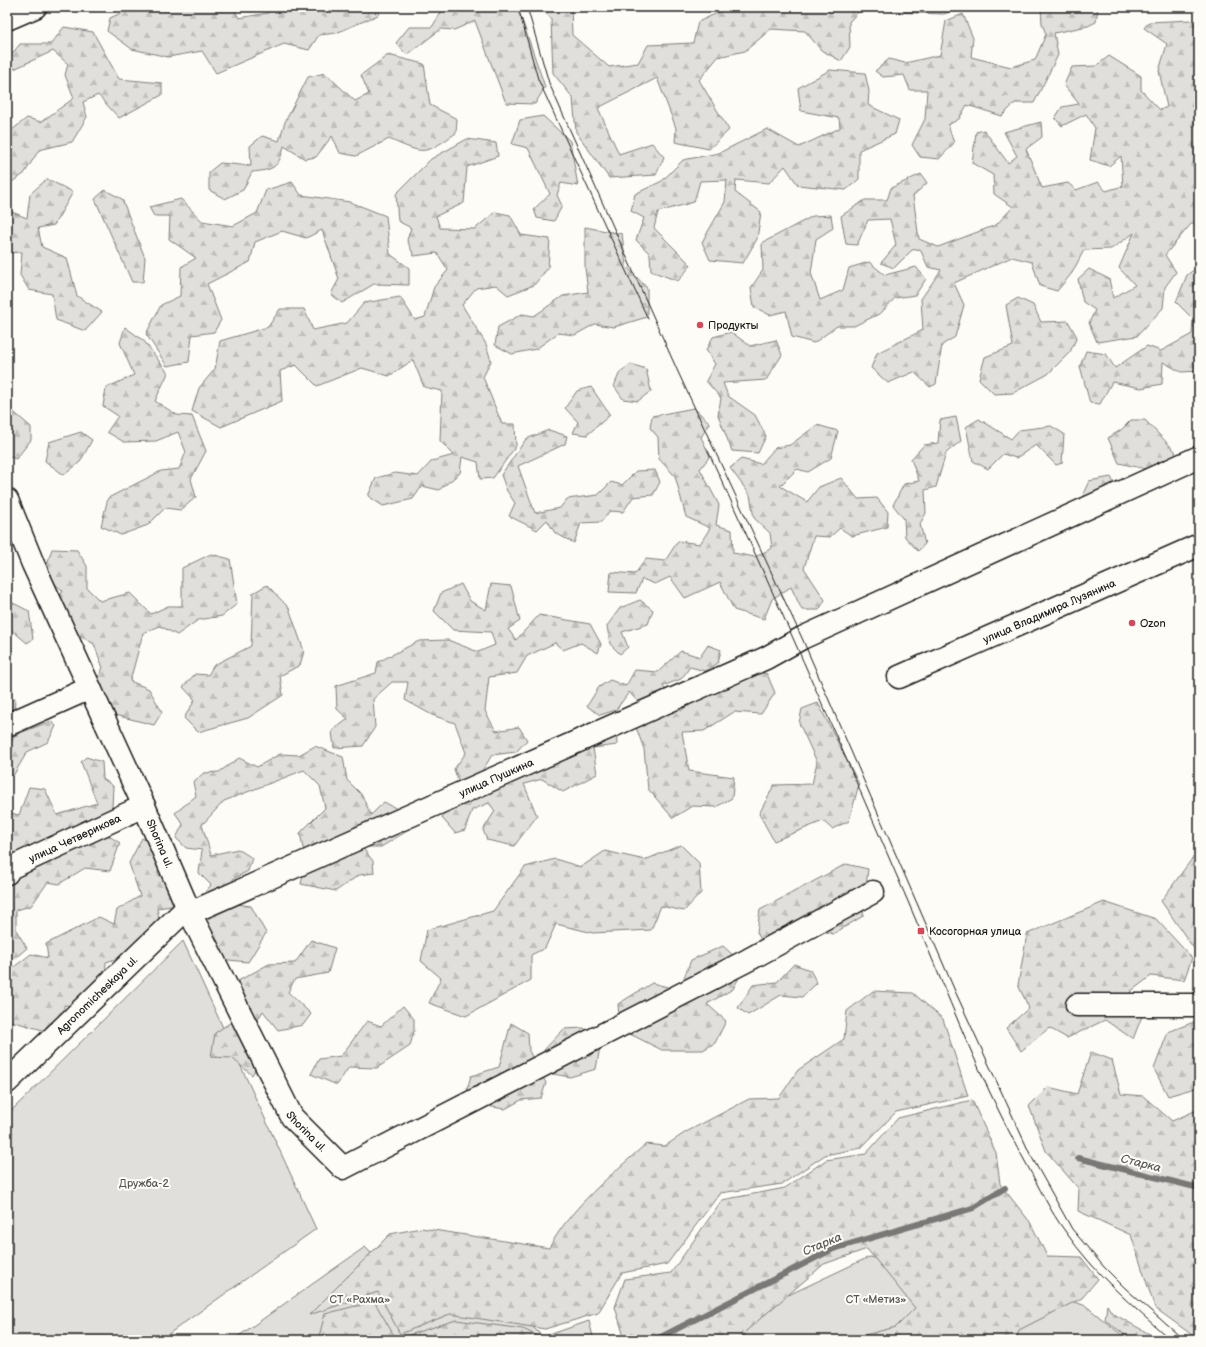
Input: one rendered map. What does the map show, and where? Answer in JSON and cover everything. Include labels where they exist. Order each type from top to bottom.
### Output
[{"type":"street","points":[[7,19],[35,7]]},
{"type":"street","name":"улица Пушкина","points":[[188,911],[766,658],[802,638],[1199,457]]},
{"type":"street","name":"Shorina ul.","points":[[7,500],[34,564],[144,806],[188,911],[292,1117],[343,1168],[748,960],[873,892]]},
{"type":"street","name":"улица Владимира Лузянина","points":[[899,677],[1199,545]]},
{"type":"street","points":[[7,725],[90,688]]},
{"type":"street","name":"улица Четверикова","points":[[7,873],[10,868],[144,806]]},
{"type":"street","name":"Agronomicheskaya ul.","points":[[7,1082],[188,911]]},
{"type":"street","points":[[1077,1005],[1199,1005]]},
{"type":"green space","points":[[134,7],[233,7],[239,18],[268,13],[267,7],[380,7],[378,15],[336,33],[319,35],[309,50],[284,44],[216,73],[202,51],[168,57],[132,49],[107,31],[110,18]]},
{"type":"green space","points":[[454,7],[515,7],[521,17],[545,87],[535,104],[506,103],[475,21],[454,30],[441,29],[407,55],[396,43],[409,27],[432,27],[442,11]]},
{"type":"green space","points":[[542,7],[571,7],[572,35],[609,67],[638,63],[648,45],[693,43],[698,22],[730,7],[881,7],[880,9],[858,12],[849,22],[850,47],[841,61],[821,50],[805,31],[771,29],[745,51],[718,57],[699,80],[729,130],[709,149],[675,142],[676,128],[657,78],[598,108],[619,154],[652,143],[664,157],[656,175],[609,178],[576,132],[573,98],[553,73],[551,19]]},
{"type":"green space","points":[[891,7],[962,7],[944,14],[892,12]]},
{"type":"green space","points":[[1041,7],[1098,7],[1096,22],[1088,26],[1054,33],[1058,55],[1034,103],[1015,103],[1002,116],[967,105],[959,119],[948,125],[954,143],[939,159],[920,157],[912,145],[925,119],[927,90],[910,90],[904,75],[883,77],[875,71],[889,59],[905,63],[940,55],[946,21],[963,14],[973,38],[971,57],[1011,67],[1035,60],[1046,34],[1042,24]]},
{"type":"green space","points":[[1191,20],[1199,29],[1199,223],[1191,224],[1165,255],[1176,272],[1165,287],[1163,308],[1137,336],[1097,342],[1089,323],[1095,310],[1083,302],[1078,279],[1089,269],[1109,279],[1113,298],[1135,285],[1119,268],[1134,233],[1111,249],[1084,250],[1072,273],[1057,291],[1040,286],[1032,262],[1012,257],[954,283],[964,305],[955,337],[942,345],[936,384],[930,387],[914,372],[888,383],[871,368],[877,353],[923,330],[921,299],[941,270],[928,267],[920,249],[912,250],[894,268],[881,263],[896,245],[890,219],[868,220],[857,245],[846,244],[841,216],[865,200],[887,200],[891,188],[921,174],[927,183],[913,196],[919,239],[938,247],[996,225],[1013,207],[994,194],[993,175],[972,163],[976,132],[984,130],[1008,163],[1017,156],[1004,132],[1041,122],[1042,137],[1026,149],[1042,188],[1068,183],[1076,190],[1098,182],[1106,191],[1123,186],[1121,156],[1109,166],[1090,160],[1095,128],[1086,114],[1062,126],[1055,118],[1062,107],[1079,104],[1064,85],[1072,67],[1096,66],[1109,56],[1141,76],[1141,90],[1160,110],[1167,107],[1159,71],[1167,44],[1144,28],[1149,22]]},
{"type":"green space","points":[[64,27],[93,32],[119,79],[162,83],[162,95],[119,118],[98,95],[83,102],[87,117],[72,142],[39,150],[24,174],[7,185],[7,134],[27,118],[41,122],[74,98],[65,75],[68,64],[53,51],[14,69],[7,60],[20,44],[51,44]]},
{"type":"green space","points":[[388,55],[424,64],[430,105],[457,119],[456,133],[430,149],[418,150],[389,139],[356,156],[340,153],[332,136],[316,157],[305,159],[284,146],[280,159],[277,163],[270,169],[252,172],[243,190],[225,199],[209,190],[209,172],[220,163],[251,166],[250,146],[262,136],[279,141],[285,122],[308,77],[325,73],[355,101],[369,94],[361,75]]},
{"type":"green space","points":[[830,70],[865,73],[869,91],[868,105],[899,120],[895,134],[859,150],[859,179],[846,190],[798,185],[785,166],[769,183],[736,180],[735,192],[761,212],[757,239],[743,263],[710,260],[702,242],[725,202],[727,180],[700,181],[694,202],[658,212],[654,228],[691,265],[678,281],[651,271],[650,254],[636,240],[644,218],[631,211],[635,194],[662,181],[683,160],[719,153],[767,129],[799,147],[840,128],[839,118],[801,111],[798,88]]},
{"type":"green space","points":[[543,116],[570,141],[578,186],[561,183],[557,195],[562,206],[554,221],[537,218],[534,209],[550,194],[528,148],[512,144],[520,120]]},
{"type":"green space","points":[[467,139],[496,143],[498,156],[467,167],[464,203],[436,216],[440,228],[475,229],[495,212],[510,215],[521,235],[550,239],[548,268],[534,285],[508,295],[496,285],[476,288],[462,305],[486,344],[491,361],[483,377],[502,424],[515,424],[516,446],[493,478],[480,479],[478,462],[462,457],[460,473],[439,490],[422,486],[413,499],[383,506],[368,496],[376,478],[395,473],[418,476],[432,461],[454,455],[440,441],[442,391],[424,387],[413,360],[389,376],[362,368],[317,386],[296,365],[280,371],[282,401],[221,427],[192,411],[199,388],[215,369],[220,341],[268,327],[280,309],[304,309],[313,330],[347,323],[364,303],[400,297],[415,320],[425,317],[434,287],[448,270],[437,253],[414,256],[407,240],[411,228],[398,221],[396,194],[431,159]]},
{"type":"green space","points":[[47,179],[73,192],[54,225],[38,228],[42,247],[67,258],[77,296],[102,312],[85,331],[56,320],[52,294],[29,290],[20,275],[22,252],[7,253],[7,210],[27,218],[30,194]]},
{"type":"green space","points":[[292,182],[301,195],[350,202],[386,216],[390,254],[409,268],[409,285],[374,284],[342,303],[331,294],[339,279],[322,230],[306,238],[282,231],[255,242],[250,262],[207,284],[221,320],[214,332],[192,335],[189,362],[167,366],[146,334],[161,305],[180,296],[181,267],[196,258],[169,239],[170,216],[154,216],[149,207],[181,199],[202,221],[233,226],[257,213],[266,190]]},
{"type":"green space","points":[[105,190],[122,199],[145,258],[143,282],[132,282],[95,199]]},
{"type":"green space","points":[[831,215],[833,228],[816,239],[811,273],[820,300],[843,290],[849,268],[869,262],[885,275],[916,267],[926,279],[915,295],[895,298],[881,313],[854,326],[837,326],[814,343],[792,337],[786,311],[770,315],[754,307],[751,288],[763,270],[762,243],[813,216]]},
{"type":"green space","points":[[585,227],[622,234],[626,266],[647,288],[647,317],[614,327],[595,324],[575,335],[558,333],[536,349],[512,354],[495,345],[498,327],[522,314],[534,316],[563,296],[588,292],[585,268]]},
{"type":"green space","points":[[1199,266],[1199,371],[1181,372],[1163,362],[1162,384],[1141,388],[1112,382],[1100,404],[1090,403],[1080,366],[1086,351],[1106,354],[1115,368],[1147,346],[1161,351],[1192,334],[1193,319],[1176,302],[1187,275]]},
{"type":"green space","points":[[1018,298],[1033,305],[1041,322],[1068,321],[1077,337],[1070,352],[1048,374],[1013,393],[994,394],[979,379],[985,357],[1013,346],[1006,305]]},
{"type":"green space","points":[[125,327],[144,341],[168,373],[155,401],[177,415],[192,416],[206,451],[191,479],[196,497],[181,510],[165,508],[148,525],[121,535],[101,526],[108,498],[161,471],[179,469],[186,452],[178,432],[156,441],[124,442],[107,432],[118,416],[103,406],[106,388],[134,375],[120,343]]},
{"type":"green space","points":[[731,332],[750,346],[776,340],[782,355],[766,380],[723,383],[728,396],[755,415],[766,436],[758,453],[732,451],[718,415],[721,398],[706,381],[715,364],[706,350],[713,337]]},
{"type":"green space","points":[[631,364],[646,369],[651,391],[638,401],[623,399],[614,386],[620,372]]},
{"type":"green space","points":[[591,387],[610,415],[587,435],[573,433],[578,422],[565,408],[577,391]]},
{"type":"green space","points":[[7,408],[9,408],[31,427],[31,440],[16,459],[7,456]]},
{"type":"green space","points":[[694,408],[710,423],[701,437],[710,456],[700,469],[719,505],[716,525],[732,530],[733,553],[755,557],[772,548],[770,533],[754,518],[750,495],[730,468],[741,459],[761,464],[775,448],[790,445],[817,425],[838,431],[831,458],[808,472],[797,469],[780,486],[807,502],[819,487],[841,478],[858,499],[877,498],[888,512],[887,527],[852,536],[840,528],[830,537],[814,536],[804,568],[825,600],[819,610],[802,610],[791,587],[772,599],[764,619],[734,610],[720,582],[685,598],[670,577],[655,584],[642,579],[636,593],[609,592],[611,572],[635,574],[646,559],[665,561],[678,541],[700,544],[710,528],[686,517],[675,476],[659,459],[658,437],[650,428],[652,416]]},
{"type":"green space","points":[[956,417],[961,441],[946,453],[936,487],[925,490],[926,513],[920,524],[925,544],[918,551],[905,537],[904,519],[893,505],[904,484],[919,481],[911,459],[924,445],[938,443],[940,420]]},
{"type":"green space","points":[[979,419],[1011,439],[1019,430],[1051,426],[1064,434],[1062,463],[1056,465],[1036,445],[1016,458],[1003,454],[988,469],[973,461],[966,427]]},
{"type":"green space","points":[[1131,420],[1145,420],[1175,451],[1178,468],[1164,473],[1119,463],[1108,438],[1121,430]]},
{"type":"green space","points":[[549,430],[567,436],[565,444],[518,466],[535,513],[560,508],[567,499],[598,495],[611,482],[622,485],[636,471],[655,470],[660,482],[653,495],[633,497],[623,512],[610,511],[601,522],[581,523],[574,543],[555,533],[547,520],[537,530],[509,516],[515,503],[507,491],[501,475],[526,439]]},
{"type":"green space","points":[[81,432],[92,440],[80,462],[64,475],[45,461],[49,442]]},
{"type":"green space","points":[[1111,477],[1119,494],[1112,511],[1099,514],[1083,494],[1089,481]]},
{"type":"green space","points":[[52,549],[77,550],[87,566],[87,588],[100,601],[130,593],[151,614],[168,606],[182,606],[182,568],[211,554],[230,559],[237,604],[222,616],[198,620],[177,635],[160,626],[143,633],[130,681],[149,689],[162,712],[154,725],[107,713],[93,686],[103,668],[94,644],[68,628],[55,605],[63,591],[44,574]]},
{"type":"green space","points":[[461,584],[470,601],[486,610],[491,584],[511,586],[520,621],[508,629],[516,640],[539,615],[590,624],[601,644],[598,653],[581,643],[563,650],[555,643],[527,656],[517,673],[489,677],[485,711],[496,731],[519,727],[527,740],[516,752],[492,755],[476,781],[458,781],[454,769],[466,753],[455,723],[432,715],[405,700],[408,682],[392,682],[373,699],[375,727],[363,746],[334,748],[332,731],[348,719],[337,709],[336,686],[376,673],[378,662],[419,641],[448,640],[478,652],[495,645],[491,632],[453,630],[434,611],[441,593]]},
{"type":"green space","points":[[267,585],[289,608],[304,651],[300,665],[280,676],[283,695],[248,718],[198,732],[184,718],[195,700],[183,687],[195,674],[208,675],[214,665],[251,646],[253,593]]},
{"type":"green space","points":[[7,600],[29,611],[33,639],[27,643],[7,626]]},
{"type":"green space","points":[[640,600],[653,610],[648,624],[622,632],[628,647],[620,654],[610,644],[607,626],[620,608]]},
{"type":"green space","points":[[708,645],[721,650],[718,663],[705,671],[690,667],[681,679],[663,686],[681,711],[711,685],[729,688],[750,668],[767,674],[775,693],[761,714],[734,712],[704,731],[682,732],[689,771],[734,777],[732,798],[716,807],[692,806],[673,818],[648,789],[644,749],[633,719],[638,702],[629,692],[616,710],[600,715],[587,706],[599,687],[610,680],[626,686],[635,670],[658,672],[681,651],[700,657]]},
{"type":"green space","points":[[7,699],[15,699],[14,716],[7,719]]},
{"type":"green space","points":[[818,703],[859,784],[849,821],[832,829],[823,821],[774,841],[759,814],[774,785],[812,784],[817,762],[799,723],[802,709]]},
{"type":"green space","points":[[51,721],[56,726],[48,742],[27,752],[13,776],[7,773],[7,749],[15,735]]},
{"type":"green space","points":[[616,727],[617,745],[593,748],[597,774],[563,792],[542,779],[524,784],[537,816],[514,846],[487,840],[483,830],[495,811],[489,803],[472,810],[465,830],[455,833],[442,818],[447,802],[482,787],[495,765]]},
{"type":"green space","points":[[315,746],[343,757],[347,780],[361,794],[371,815],[384,802],[405,813],[404,833],[381,847],[362,847],[373,861],[374,873],[359,875],[336,891],[301,884],[303,875],[315,861],[303,848],[300,833],[325,808],[320,786],[304,770],[224,801],[202,825],[211,855],[238,849],[252,858],[248,871],[233,879],[236,904],[251,906],[266,933],[248,962],[219,959],[195,904],[211,885],[199,873],[202,850],[186,848],[176,838],[183,824],[175,813],[196,796],[193,782],[204,773],[219,772],[239,758],[257,767],[280,754],[299,755]]},
{"type":"green space","points":[[86,757],[102,762],[103,779],[113,786],[112,808],[64,833],[54,835],[57,854],[104,833],[120,843],[110,871],[85,868],[59,884],[48,882],[31,906],[16,910],[16,930],[27,948],[14,959],[7,955],[7,812],[19,815],[29,787],[45,789],[57,815],[97,803],[81,762]]},
{"type":"green space","points":[[142,838],[159,849],[158,875],[177,876],[182,886],[172,906],[157,908],[159,919],[126,956],[106,962],[105,984],[82,1007],[64,1005],[64,1025],[46,1031],[11,1021],[7,1017],[7,977],[10,970],[31,954],[48,958],[46,944],[99,917],[114,924],[117,910],[140,896],[129,863]]},
{"type":"green space","points":[[681,845],[699,863],[701,893],[684,911],[661,906],[651,930],[593,933],[556,924],[545,948],[531,955],[531,980],[466,1016],[429,1003],[441,978],[421,961],[427,930],[493,911],[525,867],[555,859],[581,867],[605,851],[645,860]]},
{"type":"green space","points":[[1199,853],[1199,956],[1161,901],[1194,856]]},
{"type":"green space","points":[[846,864],[868,869],[863,916],[833,934],[803,925],[764,946],[757,932],[760,910]]},
{"type":"green space","points":[[1104,902],[1156,919],[1192,958],[1184,980],[1151,976],[1130,992],[1144,1011],[1133,1039],[1105,1020],[1067,1038],[1049,1028],[1021,1051],[1006,1028],[1029,1008],[1018,985],[1027,934]]},
{"type":"green space","points":[[311,940],[335,948],[328,973],[295,979],[288,992],[311,1014],[303,1025],[278,1030],[263,1011],[245,1040],[259,1063],[252,1075],[232,1058],[211,1057],[215,1033],[234,1020],[238,981],[269,964],[295,963]]},
{"type":"green space","name":"Дружба-2","points":[[183,941],[316,1229],[160,1340],[7,1340],[7,1115]]},
{"type":"green space","points":[[723,946],[745,966],[733,989],[707,1004],[726,1021],[715,1043],[703,1050],[662,1050],[620,1029],[618,1004],[652,983],[679,990],[691,960]]},
{"type":"green space","points":[[794,964],[810,970],[817,983],[802,997],[781,995],[748,1015],[738,1008],[753,985],[777,982]]},
{"type":"green space","points":[[873,991],[913,993],[943,1019],[968,1096],[896,1112],[861,1148],[825,1155],[782,1184],[720,1193],[667,1264],[622,1273],[598,1313],[545,1329],[450,1314],[400,1334],[378,1292],[309,1315],[390,1234],[421,1228],[549,1248],[558,1233],[580,1205],[646,1144],[665,1146],[686,1132],[749,1099],[779,1098],[798,1070],[844,1039],[847,1011]]},
{"type":"green space","points":[[403,1006],[414,1019],[414,1031],[410,1046],[377,1068],[349,1067],[337,1085],[311,1074],[319,1059],[341,1056],[367,1021],[381,1026]]},
{"type":"green space","points":[[1199,1020],[1199,1062],[1195,1088],[1168,1096],[1154,1069],[1168,1032]]},
{"type":"green space","points":[[511,1023],[528,1033],[529,1051],[546,1083],[541,1098],[521,1100],[505,1109],[480,1105],[467,1089],[471,1076],[499,1067]]},
{"type":"green space","points":[[584,1028],[600,1047],[596,1069],[570,1077],[553,1074],[544,1050],[564,1029]]},
{"type":"green space","points":[[1091,1052],[1112,1060],[1121,1094],[1143,1096],[1172,1121],[1199,1109],[1199,1340],[1155,1308],[1131,1235],[1078,1211],[1079,1189],[1046,1151],[1029,1106],[1048,1087],[1077,1094]]},
{"type":"green space","points":[[972,1100],[996,1153],[1000,1184],[1030,1222],[1047,1256],[1081,1257],[1098,1279],[1082,1298],[1019,1330],[1016,1340],[845,1340],[896,1327],[915,1308],[867,1249],[824,1264],[746,1331],[743,1340],[625,1340],[615,1307],[625,1279],[671,1273],[722,1200],[785,1188],[826,1160],[866,1154],[898,1118]]},
{"type":"green space","name":"СТ «Рахма»","points":[[365,1247],[426,1309],[503,1297],[543,1337],[589,1321],[594,1340],[233,1340]]},
{"type":"green space","name":"СТ «Метиз»","points":[[869,1257],[983,1270],[1086,1306],[1128,1340],[708,1340],[712,1331]]},
{"type":"green space","points":[[374,1301],[396,1339],[456,1320],[523,1329],[546,1340],[318,1340],[325,1314]]},
{"type":"green space","points":[[1107,1305],[1112,1313],[1160,1340],[1132,1340],[1105,1320]]},
{"type":"waterway","name":"Старка","points":[[1078,1158],[1199,1188]]},
{"type":"waterway","name":"Старка","points":[[655,1340],[833,1249],[973,1208],[1005,1188]]},
{"type":"tram line","points":[[518,7],[538,79],[648,319]]},
{"type":"tram line","points":[[527,7],[549,83],[678,372],[802,638],[955,991],[1030,1154],[1072,1229],[1104,1267],[1125,1288],[1184,1340]]},
{"type":"tram line","points":[[708,451],[804,662],[974,1058],[1008,1130],[1050,1207],[1076,1246],[1115,1289],[1171,1340]]},
{"type":"place","name":"Продукты","points":[[700,325]]},
{"type":"place","name":"Ozon","points":[[1132,623]]},
{"type":"place","name":"Косогорная улица","points":[[921,931]]}]
